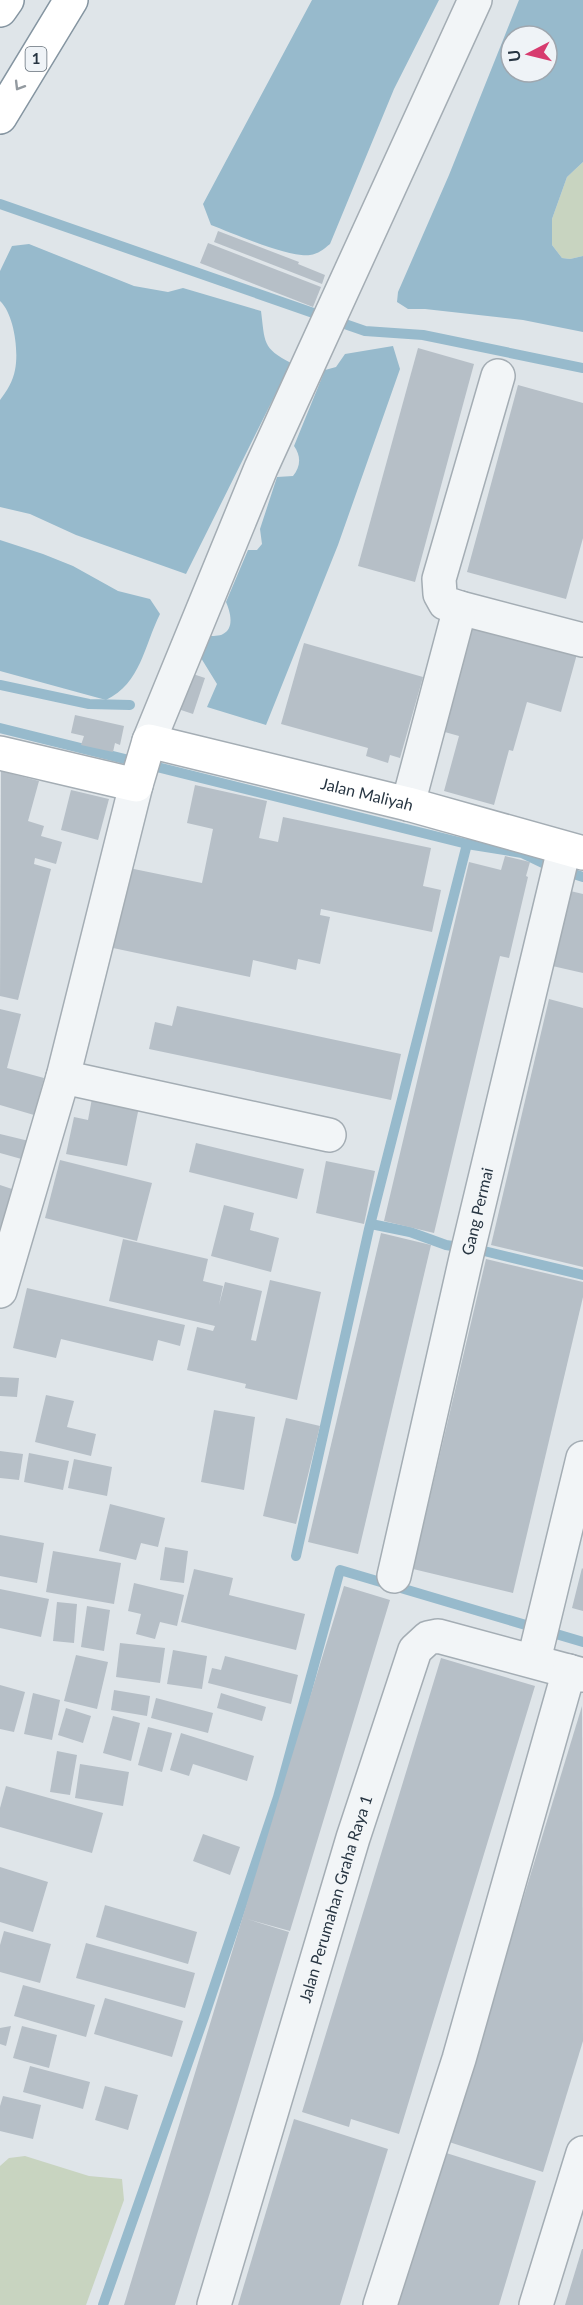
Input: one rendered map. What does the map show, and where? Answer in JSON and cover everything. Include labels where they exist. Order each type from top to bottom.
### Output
[{"type":"main road","points":[[0,10],[7,0]]},
{"type":"main road","name":"1","points":[[0,117],[71,0]]},
{"type":"main road","name":"Jalan Maliyah","points":[[0,753],[143,762],[408,804],[566,862]]},
{"type":"street","points":[[0,1291],[63,1077],[143,762],[261,468],[475,0]]},
{"type":"street","points":[[498,376],[439,579],[440,594],[445,603],[460,608],[582,637]]},
{"type":"street","points":[[408,804],[460,608]]},
{"type":"street","name":"Gang Permai","points":[[394,1576],[469,1248],[566,862]]},
{"type":"street","points":[[63,1077],[329,1135]]},
{"type":"street","points":[[537,1645],[583,1458]]},
{"type":"street","name":"Jalan Perumahan Graha Raya 1","points":[[214,2305],[353,1838],[415,1650],[428,1638],[438,1636],[537,1645],[576,1673],[459,2059],[381,2305]]},
{"type":"street","points":[[536,2305],[583,2153]]},
{"type":"green space","points":[[583,162],[583,256],[562,258],[552,245],[552,219],[567,177]]},
{"type":"green space","points":[[25,2156],[89,2176],[122,2179],[124,2200],[86,2305],[0,2305],[0,2166],[9,2158]]},
{"type":"water","points":[[312,0],[439,0],[394,89],[330,244],[316,254],[301,255],[261,244],[211,225],[203,204]]},
{"type":"water","points":[[519,0],[583,0],[583,162],[567,177],[552,219],[552,245],[562,258],[583,256],[583,332],[523,320],[408,309],[397,302],[398,292],[449,175],[499,50],[499,84],[559,84],[559,24],[509,24]]},
{"type":"water","points":[[29,244],[134,286],[168,292],[183,288],[261,311],[267,343],[275,353],[291,363],[186,574],[76,535],[30,514],[0,507],[0,400],[13,378],[16,353],[12,324],[0,301],[0,271],[12,246]]},
{"type":"water","points":[[393,346],[400,369],[338,545],[266,725],[207,707],[217,684],[201,658],[208,636],[222,635],[229,628],[230,614],[226,602],[248,550],[257,550],[262,544],[260,529],[277,477],[293,476],[298,468],[299,457],[294,446],[325,370],[336,367],[345,354]]},
{"type":"water","points":[[0,540],[73,566],[118,591],[150,599],[160,614],[140,663],[127,684],[118,693],[106,700],[0,671]]},
{"type":"building","points":[[218,231],[299,262],[298,264],[325,275],[322,284],[214,242]]},
{"type":"building","points":[[208,243],[321,287],[313,307],[200,263]]},
{"type":"building","points":[[418,348],[474,364],[415,582],[358,566]]},
{"type":"building","points":[[518,385],[583,403],[583,538],[566,599],[467,572]]},
{"type":"building","points":[[463,622],[577,654],[561,712],[527,702],[513,751],[509,750],[494,805],[444,791],[459,736],[434,729]]},
{"type":"building","points":[[304,643],[423,677],[400,758],[390,755],[388,763],[366,756],[368,748],[281,724]]},
{"type":"building","points":[[187,672],[205,678],[193,714],[175,708]]},
{"type":"building","points":[[75,715],[124,726],[120,745],[115,743],[113,752],[81,745],[84,736],[71,733]]},
{"type":"building","points":[[1,771],[39,781],[28,821],[44,826],[41,836],[62,842],[56,864],[35,858],[34,864],[51,869],[18,1000],[0,996]]},
{"type":"building","points":[[195,785],[267,801],[259,838],[278,842],[283,817],[431,848],[423,886],[441,890],[432,932],[321,909],[320,915],[330,917],[320,964],[298,959],[296,970],[253,960],[250,977],[113,948],[129,868],[202,883],[213,829],[187,823]]},
{"type":"building","points":[[71,790],[109,799],[98,840],[61,830]]},
{"type":"building","points":[[505,856],[530,862],[526,876],[528,877],[509,958],[500,956],[434,1233],[384,1221],[469,862],[501,870]]},
{"type":"building","points":[[566,890],[583,894],[583,973],[548,965]]},
{"type":"building","points":[[549,999],[583,1008],[583,1267],[491,1245]]},
{"type":"building","points":[[177,1006],[401,1054],[391,1100],[149,1049],[155,1022],[172,1026]]},
{"type":"building","points":[[0,1009],[21,1014],[7,1068],[44,1078],[34,1115],[0,1105]]},
{"type":"building","points":[[93,1093],[140,1102],[127,1166],[66,1154],[74,1117],[88,1120]]},
{"type":"building","points":[[0,1134],[29,1141],[25,1160],[0,1153]]},
{"type":"building","points":[[196,1143],[304,1169],[297,1199],[189,1172]]},
{"type":"building","points":[[60,1160],[152,1183],[137,1241],[45,1218]]},
{"type":"building","points":[[326,1161],[375,1171],[364,1224],[316,1213]]},
{"type":"building","points":[[0,1185],[15,1190],[0,1240]]},
{"type":"building","points":[[224,1205],[254,1213],[250,1230],[279,1238],[271,1272],[211,1256]]},
{"type":"building","points":[[381,1233],[431,1245],[358,1554],[308,1542]]},
{"type":"building","points":[[123,1239],[208,1259],[203,1281],[223,1286],[219,1305],[225,1282],[262,1291],[251,1340],[256,1341],[270,1280],[321,1292],[297,1400],[245,1388],[246,1384],[187,1370],[197,1327],[213,1331],[215,1326],[109,1301]]},
{"type":"building","points":[[486,1259],[583,1282],[583,1297],[513,1593],[413,1569]]},
{"type":"building","points":[[27,1288],[185,1325],[180,1346],[158,1340],[153,1361],[61,1339],[56,1358],[13,1348]]},
{"type":"building","points":[[0,1377],[19,1378],[17,1397],[0,1396]]},
{"type":"building","points":[[46,1395],[74,1401],[67,1427],[96,1434],[91,1456],[35,1442]]},
{"type":"building","points":[[214,1410],[255,1417],[244,1490],[201,1482]]},
{"type":"building","points":[[286,1418],[320,1426],[296,1524],[263,1516]]},
{"type":"building","points":[[0,1451],[23,1454],[19,1480],[0,1478]]},
{"type":"building","points":[[29,1453],[69,1461],[63,1490],[24,1482]]},
{"type":"building","points":[[74,1459],[112,1467],[107,1496],[68,1488]]},
{"type":"building","points":[[110,1504],[165,1518],[158,1547],[141,1543],[136,1560],[99,1551]]},
{"type":"building","points":[[0,1535],[44,1543],[37,1583],[0,1576]]},
{"type":"building","points":[[165,1547],[188,1551],[184,1583],[160,1580]]},
{"type":"building","points":[[53,1551],[121,1563],[114,1604],[46,1592]]},
{"type":"building","points":[[194,1569],[233,1578],[229,1595],[305,1614],[296,1650],[181,1622]]},
{"type":"building","points":[[583,1569],[583,1611],[572,1608]]},
{"type":"building","points":[[134,1583],[184,1595],[177,1626],[160,1622],[155,1639],[136,1634],[141,1614],[128,1611]]},
{"type":"building","points":[[344,1586],[390,1600],[290,1931],[247,1919],[289,1932],[236,2109],[175,2305],[124,2305]]},
{"type":"building","points":[[0,1589],[49,1599],[41,1637],[0,1628]]},
{"type":"building","points":[[57,1602],[77,1604],[74,1643],[53,1641]]},
{"type":"building","points":[[87,1606],[110,1610],[104,1651],[81,1647]]},
{"type":"building","points":[[120,1643],[165,1648],[160,1683],[116,1677]]},
{"type":"building","points":[[173,1650],[207,1656],[202,1689],[167,1684]]},
{"type":"building","points":[[76,1655],[108,1662],[97,1709],[64,1701]]},
{"type":"building","points":[[225,1656],[298,1675],[291,1704],[208,1683],[212,1668],[221,1670]]},
{"type":"building","points":[[441,1658],[535,1686],[399,2134],[351,2119],[349,2127],[302,2112]]},
{"type":"building","points":[[0,1685],[25,1692],[14,1732],[0,1729]]},
{"type":"building","points":[[114,1690],[150,1696],[147,1716],[111,1710]]},
{"type":"building","points":[[33,1693],[60,1700],[52,1740],[24,1734]]},
{"type":"building","points":[[221,1693],[266,1707],[262,1721],[217,1708]]},
{"type":"building","points":[[156,1698],[213,1713],[208,1733],[151,1718]]},
{"type":"building","points":[[582,1706],[583,2041],[543,2172],[449,2142]]},
{"type":"building","points":[[66,1708],[91,1716],[83,1743],[58,1735]]},
{"type":"building","points":[[113,1716],[140,1723],[131,1761],[103,1753]]},
{"type":"building","points":[[148,1727],[172,1733],[162,1772],[138,1765]]},
{"type":"building","points":[[181,1733],[254,1756],[247,1781],[193,1764],[189,1776],[170,1770]]},
{"type":"building","points":[[57,1751],[77,1755],[70,1795],[50,1792]]},
{"type":"building","points":[[80,1764],[129,1772],[123,1806],[75,1798]]},
{"type":"building","points":[[6,1786],[103,1813],[92,1853],[0,1827],[0,1808]]},
{"type":"building","points":[[203,1834],[240,1847],[230,1875],[193,1861]]},
{"type":"building","points":[[0,1867],[48,1882],[33,1932],[0,1922]]},
{"type":"building","points":[[105,1905],[197,1932],[188,1964],[96,1937]]},
{"type":"building","points":[[4,1931],[51,1944],[40,1983],[0,1972],[0,1945]]},
{"type":"building","points":[[86,1943],[195,1973],[185,2008],[76,1978]]},
{"type":"building","points":[[23,1985],[95,2005],[86,2037],[14,2016]]},
{"type":"building","points":[[105,1998],[183,2021],[172,2057],[94,2034]]},
{"type":"building","points":[[11,2026],[6,2046],[0,2044],[0,2028]]},
{"type":"building","points":[[22,2026],[57,2035],[49,2068],[13,2058]]},
{"type":"building","points":[[30,2066],[90,2082],[83,2109],[23,2092]]},
{"type":"building","points":[[105,2086],[138,2095],[128,2130],[95,2120]]},
{"type":"building","points":[[3,2096],[41,2105],[33,2139],[0,2131],[0,2106]]},
{"type":"building","points":[[294,2119],[388,2149],[340,2305],[238,2305]]},
{"type":"building","points":[[443,2152],[536,2181],[499,2305],[396,2305]]},
{"type":"building","points":[[582,2249],[583,2305],[565,2305]]},
{"type":"waterway","points":[[0,204],[365,331],[423,335],[583,368]]},
{"type":"waterway","points":[[0,685],[89,704],[130,705]]},
{"type":"waterway","points":[[0,728],[467,844],[522,853],[549,866],[583,877]]},
{"type":"waterway","points":[[296,1556],[369,1229],[467,844]]},
{"type":"waterway","points":[[371,1224],[410,1232],[446,1245],[484,1251],[583,1275]]},
{"type":"waterway","points":[[103,2305],[278,1797],[340,1570],[583,1642]]}]
